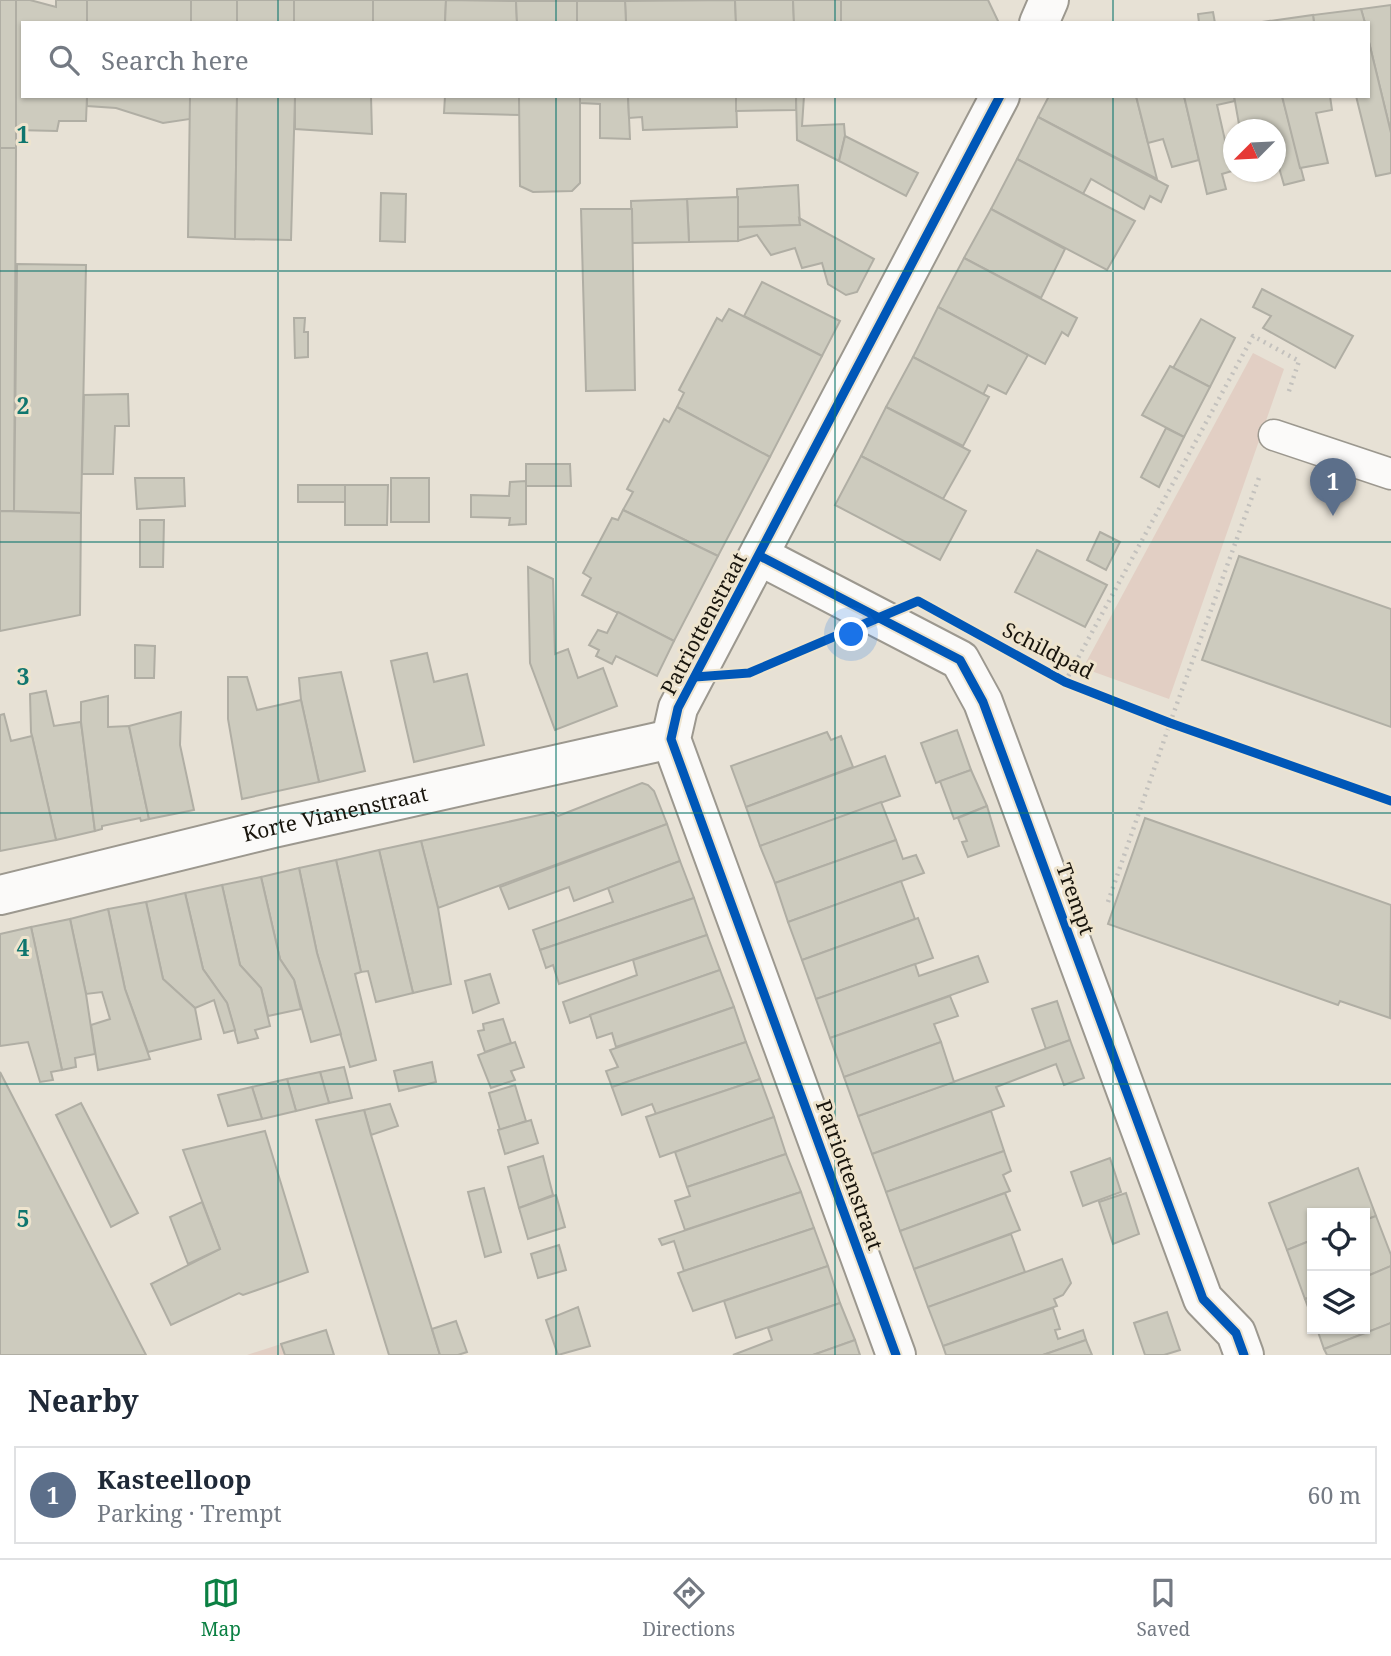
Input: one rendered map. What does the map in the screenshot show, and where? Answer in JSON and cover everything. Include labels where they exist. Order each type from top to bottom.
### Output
[{"type":"street","points":[[1040,21],[1049,0]]},
{"type":"street","name":"Patriottenstraat","points":[[895,1355],[671,739],[678,709],[999,98]]},
{"type":"street","name":"Trempt","points":[[760,556],[960,660],[983,702],[1203,1299],[1236,1333],[1244,1355]]},
{"type":"street","name":"Korte Vianenstraat","points":[[0,895],[272,828],[671,739]]},
{"type":"lane","points":[[1274,435],[1391,474]]},
{"type":"path","points":[[1065,682],[1253,336],[1299,360],[1084,973]]},
{"type":"path","points":[[695,677],[749,673],[880,617]]},
{"type":"shaded area","points":[[1253,353],[1284,369],[1169,699],[1083,668]]},
{"type":"shaded area","points":[[281,1344],[285,1355],[247,1355]]},
{"type":"building","points":[[0,0],[16,0],[16,148],[0,148]]},
{"type":"building","points":[[16,0],[30,0],[56,7],[56,0],[87,0],[87,21],[21,21],[21,98],[87,98],[86,121],[59,121],[57,131],[16,130]]},
{"type":"building","points":[[87,0],[191,0],[191,21],[87,21]]},
{"type":"building","points":[[191,0],[237,0],[237,21],[191,21]]},
{"type":"building","points":[[237,0],[294,0],[294,21],[237,21]]},
{"type":"building","points":[[294,0],[373,0],[373,21],[294,21]]},
{"type":"building","points":[[373,0],[446,0],[445,21],[373,21]]},
{"type":"building","points":[[446,0],[516,1],[517,21],[445,21]]},
{"type":"building","points":[[735,0],[736,21],[626,21],[625,1]]},
{"type":"building","points":[[735,0],[793,0],[794,21],[736,21]]},
{"type":"building","points":[[793,0],[841,0],[841,21],[794,21]]},
{"type":"building","points":[[841,0],[988,0],[998,21],[841,21]]},
{"type":"building","points":[[516,1],[577,1],[577,21],[517,21]]},
{"type":"building","points":[[577,1],[625,1],[626,21],[577,21]]},
{"type":"building","points":[[1391,5],[1391,133],[1370,46],[1370,21],[1364,21],[1361,9]]},
{"type":"building","points":[[1361,9],[1364,21],[1314,21],[1313,15]]},
{"type":"building","points":[[1213,12],[1215,21],[1199,21],[1198,14]]},
{"type":"building","points":[[1313,15],[1314,21],[1269,21]]},
{"type":"building","points":[[1370,46],[1391,133],[1391,173],[1376,176],[1356,98],[1370,98]]},
{"type":"building","points":[[87,98],[190,98],[190,119],[163,123],[116,108],[87,106]]},
{"type":"building","points":[[190,98],[237,98],[235,239],[188,237]]},
{"type":"building","points":[[237,98],[295,98],[291,240],[235,239]]},
{"type":"building","points":[[295,98],[371,98],[372,134],[295,129]]},
{"type":"building","points":[[445,98],[519,98],[520,115],[444,113]]},
{"type":"building","points":[[519,98],[580,98],[580,183],[572,191],[533,192],[520,186]]},
{"type":"building","points":[[580,98],[628,98],[630,139],[600,138],[600,104],[580,103]]},
{"type":"building","points":[[628,98],[736,98],[737,127],[643,130],[642,117],[629,118]]},
{"type":"building","points":[[736,98],[796,98],[796,110],[736,111]]},
{"type":"building","points":[[796,98],[804,98],[802,126],[844,124],[845,136],[839,161],[797,140]]},
{"type":"building","points":[[1048,98],[1137,98],[1157,179],[1038,117]]},
{"type":"building","points":[[1137,98],[1184,98],[1199,160],[1172,167],[1163,139],[1148,143]]},
{"type":"building","points":[[1184,98],[1234,98],[1235,101],[1217,105],[1223,131],[1222,174],[1226,189],[1207,194]]},
{"type":"building","points":[[1234,98],[1283,98],[1304,180],[1284,185],[1286,119],[1238,119]]},
{"type":"building","points":[[1282,98],[1330,98],[1332,110],[1316,113],[1328,163],[1300,168]]},
{"type":"building","points":[[1038,117],[1168,186],[1161,202],[1150,196],[1144,209],[1091,179],[1083,194],[1017,159]]},
{"type":"building","points":[[845,136],[918,173],[906,196],[839,161]]},
{"type":"building","points":[[0,148],[16,148],[14,511],[0,511]]},
{"type":"building","points":[[1017,159],[1135,221],[1107,270],[991,209]]},
{"type":"building","points":[[798,185],[800,225],[738,227],[737,189]]},
{"type":"building","points":[[381,193],[406,194],[405,242],[380,241]]},
{"type":"building","points":[[738,197],[738,241],[689,242],[687,199]]},
{"type":"building","points":[[687,199],[689,242],[632,243],[631,201]]},
{"type":"building","points":[[581,209],[632,209],[635,390],[586,391]]},
{"type":"building","points":[[991,209],[1065,249],[1041,298],[964,258]]},
{"type":"building","points":[[799,218],[874,259],[857,292],[846,295],[828,284],[822,263],[802,268],[795,248],[771,255],[757,235],[738,241],[738,227],[800,225]]},
{"type":"building","points":[[964,258],[1077,318],[1068,336],[1062,332],[1045,364],[938,307]]},
{"type":"building","points":[[17,264],[86,265],[81,513],[14,511]]},
{"type":"building","points":[[762,282],[840,321],[822,356],[744,316]]},
{"type":"building","points":[[1262,289],[1353,336],[1335,368],[1263,328],[1271,316],[1253,307]]},
{"type":"building","points":[[938,307],[1028,355],[1006,394],[988,385],[983,395],[913,357]]},
{"type":"building","points":[[729,309],[822,356],[770,457],[677,407],[684,393],[679,390],[717,318],[722,321]]},
{"type":"building","points":[[294,318],[305,318],[308,357],[295,358]]},
{"type":"building","points":[[1201,319],[1235,338],[1210,387],[1173,368]]},
{"type":"building","points":[[913,357],[989,397],[963,446],[886,407]]},
{"type":"building","points":[[1170,366],[1210,387],[1184,437],[1142,415]]},
{"type":"building","points":[[128,394],[129,426],[115,426],[113,474],[82,474],[84,395]]},
{"type":"building","points":[[677,407],[770,457],[718,556],[623,510],[633,492],[627,489],[664,419],[669,422]]},
{"type":"building","points":[[886,407],[970,451],[943,499],[861,456]]},
{"type":"building","points":[[1166,428],[1184,437],[1159,487],[1141,477]]},
{"type":"building","points":[[861,456],[966,511],[940,560],[835,505]]},
{"type":"building","points":[[526,464],[570,464],[571,486],[526,486]]},
{"type":"building","points":[[135,478],[184,478],[185,506],[137,509]]},
{"type":"building","points":[[391,478],[429,478],[429,522],[391,522]]},
{"type":"building","points":[[526,481],[526,524],[509,525],[510,518],[471,517],[471,495],[509,496],[510,482]]},
{"type":"building","points":[[298,485],[345,485],[346,502],[298,502]]},
{"type":"building","points":[[345,485],[388,485],[387,525],[345,525]]},
{"type":"building","points":[[623,510],[718,556],[674,641],[582,595],[591,578],[583,573],[612,518],[618,520]]},
{"type":"building","points":[[0,511],[81,513],[80,615],[0,631]]},
{"type":"building","points":[[140,520],[164,520],[163,567],[140,567]]},
{"type":"building","points":[[1100,532],[1120,542],[1106,570],[1087,560]]},
{"type":"building","points":[[1037,550],[1107,585],[1085,627],[1015,592]]},
{"type":"building","points":[[1239,556],[1391,609],[1391,727],[1202,660]]},
{"type":"building","points":[[528,567],[553,579],[555,654],[568,649],[578,678],[603,668],[617,706],[555,730],[530,663]]},
{"type":"building","points":[[618,612],[674,641],[657,676],[616,656],[612,664],[596,656],[599,650],[589,645],[598,630],[607,633]]},
{"type":"building","points":[[135,645],[155,646],[154,678],[135,678]]},
{"type":"building","points":[[427,653],[434,682],[467,674],[484,745],[414,762],[391,661]]},
{"type":"building","points":[[341,672],[365,771],[319,782],[301,700],[299,678]]},
{"type":"building","points":[[228,677],[247,677],[257,710],[301,700],[319,782],[242,799],[228,719]]},
{"type":"building","points":[[46,691],[54,726],[81,722],[95,831],[56,840],[31,732],[30,694]]},
{"type":"building","points":[[108,696],[108,727],[129,726],[149,819],[141,821],[140,818],[102,826],[102,829],[95,831],[81,722],[81,702]]},
{"type":"building","points":[[181,712],[180,745],[194,810],[149,819],[129,726]]},
{"type":"building","points":[[4,714],[11,741],[32,736],[56,840],[0,851],[0,715]]},
{"type":"building","points":[[957,730],[971,770],[936,783],[921,743]]},
{"type":"building","points":[[827,732],[831,740],[841,736],[853,767],[746,807],[731,766]]},
{"type":"building","points":[[885,756],[900,796],[760,846],[746,807]]},
{"type":"building","points":[[971,770],[987,806],[954,819],[940,781]]},
{"type":"building","points":[[642,783],[654,791],[667,824],[438,908],[421,841],[553,812],[558,816]]},
{"type":"building","points":[[881,802],[896,840],[775,883],[760,846]]},
{"type":"building","points":[[987,806],[999,846],[968,857],[962,842],[967,841],[958,818]]},
{"type":"building","points":[[1145,818],[1391,905],[1390,1018],[1340,1001],[1338,1005],[1108,924]]},
{"type":"building","points":[[667,824],[680,861],[574,901],[569,887],[509,909],[500,887]]},
{"type":"building","points":[[896,840],[903,859],[916,855],[924,873],[788,922],[775,883]]},
{"type":"building","points":[[421,841],[438,908],[451,984],[413,993],[379,850]]},
{"type":"building","points":[[379,850],[413,993],[376,1002],[368,971],[361,972],[336,860]]},
{"type":"building","points":[[336,860],[361,972],[355,974],[376,1060],[350,1067],[317,953],[299,868]]},
{"type":"building","points":[[680,861],[694,898],[540,950],[533,930],[613,902],[608,888]]},
{"type":"building","points":[[299,868],[317,953],[341,1034],[311,1042],[294,980],[280,959],[261,877]]},
{"type":"building","points":[[261,877],[280,959],[294,980],[301,1009],[268,1016],[261,988],[240,965],[222,885]]},
{"type":"building","points":[[901,881],[915,919],[802,960],[788,922]]},
{"type":"building","points":[[222,885],[240,965],[261,988],[270,1026],[255,1030],[258,1038],[238,1043],[227,1003],[203,969],[185,893]]},
{"type":"building","points":[[185,893],[203,969],[227,1003],[235,1030],[224,1033],[214,1000],[195,1008],[163,979],[146,902]]},
{"type":"building","points":[[694,898],[707,935],[559,984],[553,965],[546,968],[540,950]]},
{"type":"building","points":[[146,902],[163,979],[195,1008],[201,1039],[148,1052],[125,989],[108,909]]},
{"type":"building","points":[[108,909],[125,989],[150,1059],[98,1070],[91,1025],[110,1019],[102,992],[86,994],[70,919]]},
{"type":"building","points":[[918,918],[933,958],[816,999],[802,960]]},
{"type":"building","points":[[70,919],[95,1054],[75,1058],[76,1067],[62,1070],[31,927]]},
{"type":"building","points":[[31,927],[62,1070],[51,1072],[53,1080],[40,1082],[28,1042],[0,1046],[0,934]]},
{"type":"building","points":[[707,935],[720,970],[570,1023],[563,1002],[637,975],[633,960]]},
{"type":"building","points":[[978,956],[988,982],[830,1038],[816,999],[915,964],[919,976]]},
{"type":"building","points":[[720,970],[734,1007],[616,1047],[612,1033],[597,1038],[590,1015]]},
{"type":"building","points":[[490,974],[499,1003],[473,1013],[465,981]]},
{"type":"building","points":[[950,996],[958,1016],[934,1024],[941,1042],[844,1077],[830,1038]]},
{"type":"building","points":[[1057,1001],[1070,1040],[1046,1049],[1032,1009]]},
{"type":"building","points":[[734,1007],[746,1042],[612,1087],[606,1071],[618,1067],[610,1050]]},
{"type":"building","points":[[503,1019],[511,1043],[485,1052],[478,1031],[484,1030],[483,1024]]},
{"type":"building","points":[[1070,1040],[1084,1078],[1064,1085],[1056,1064],[996,1087],[1004,1106],[872,1154],[858,1116]]},
{"type":"building","points":[[515,1042],[524,1067],[511,1071],[515,1080],[491,1088],[478,1055]]},
{"type":"building","points":[[746,1042],[760,1079],[656,1114],[652,1104],[622,1115],[612,1087]]},
{"type":"building","points":[[941,1042],[954,1082],[858,1116],[844,1077]]},
{"type":"building","points":[[432,1062],[436,1082],[399,1091],[394,1071]]},
{"type":"building","points":[[344,1067],[352,1098],[329,1103],[320,1072]]},
{"type":"building","points":[[0,1072],[146,1355],[0,1355]]},
{"type":"building","points":[[320,1072],[329,1103],[296,1111],[287,1079]]},
{"type":"building","points":[[287,1079],[296,1111],[262,1119],[252,1087]]},
{"type":"building","points":[[760,1079],[774,1117],[660,1157],[646,1117]]},
{"type":"building","points":[[515,1085],[526,1121],[500,1130],[489,1093]]},
{"type":"building","points":[[252,1087],[262,1119],[228,1126],[218,1095]]},
{"type":"building","points":[[81,1103],[138,1213],[111,1227],[56,1115]]},
{"type":"building","points":[[390,1104],[398,1126],[371,1135],[364,1110]]},
{"type":"building","points":[[364,1110],[440,1355],[389,1355],[316,1120]]},
{"type":"building","points":[[991,1111],[1004,1151],[886,1192],[872,1154]]},
{"type":"building","points":[[774,1117],[786,1154],[687,1187],[675,1152]]},
{"type":"building","points":[[531,1120],[538,1143],[505,1154],[498,1130]]},
{"type":"building","points":[[265,1131],[308,1272],[243,1295],[239,1293],[171,1325],[151,1284],[220,1249],[183,1150]]},
{"type":"building","points":[[1004,1151],[1011,1171],[1003,1175],[1010,1191],[900,1231],[886,1192]]},
{"type":"building","points":[[786,1154],[801,1192],[685,1230],[675,1201],[690,1196],[687,1187]]},
{"type":"building","points":[[543,1156],[553,1195],[519,1208],[508,1167]]},
{"type":"building","points":[[1110,1158],[1121,1192],[1083,1206],[1071,1172]]},
{"type":"building","points":[[1358,1168],[1376,1216],[1370,1218],[1370,1208],[1307,1208],[1307,1242],[1287,1250],[1269,1203]]},
{"type":"building","points":[[484,1188],[501,1252],[485,1257],[468,1192]]},
{"type":"building","points":[[801,1192],[814,1228],[684,1271],[674,1241],[662,1245],[659,1239]]},
{"type":"building","points":[[1005,1193],[1020,1230],[914,1269],[900,1231]]},
{"type":"building","points":[[1126,1193],[1139,1234],[1113,1244],[1099,1202]]},
{"type":"building","points":[[556,1195],[565,1227],[528,1239],[519,1208]]},
{"type":"building","points":[[202,1202],[220,1249],[188,1264],[170,1217]]},
{"type":"building","points":[[1376,1216],[1391,1255],[1391,1266],[1370,1275],[1370,1271],[1370,1218]]},
{"type":"building","points":[[814,1228],[828,1266],[693,1311],[678,1273]]},
{"type":"building","points":[[1011,1234],[1025,1272],[928,1307],[914,1269]]},
{"type":"building","points":[[1307,1242],[1307,1298],[1305,1299],[1287,1250]]},
{"type":"building","points":[[559,1245],[566,1270],[538,1278],[531,1254]]},
{"type":"building","points":[[1062,1259],[1071,1283],[1063,1295],[1054,1299],[1057,1306],[943,1346],[928,1307]]},
{"type":"building","points":[[828,1266],[840,1303],[736,1338],[724,1301]]},
{"type":"building","points":[[1391,1266],[1391,1323],[1370,1331],[1370,1275]]},
{"type":"building","points":[[840,1303],[855,1340],[813,1355],[733,1355],[772,1340],[768,1328]]},
{"type":"building","points":[[578,1307],[590,1346],[558,1355],[546,1320]]},
{"type":"building","points":[[1053,1308],[1060,1329],[1055,1330],[1058,1339],[1083,1330],[1086,1340],[1043,1355],[946,1355],[943,1346]]},
{"type":"building","points":[[1167,1312],[1180,1350],[1164,1355],[1145,1355],[1134,1323]]},
{"type":"building","points":[[456,1321],[467,1352],[440,1355],[432,1329]]},
{"type":"building","points":[[1391,1323],[1391,1355],[1327,1355],[1324,1349],[1363,1334],[1370,1334],[1370,1331]]},
{"type":"building","points":[[326,1330],[334,1355],[285,1355],[281,1344]]},
{"type":"building","points":[[1319,1334],[1363,1334],[1324,1349]]},
{"type":"building","points":[[855,1340],[860,1355],[813,1355]]},
{"type":"building","points":[[1086,1340],[1092,1355],[1043,1355]]},
{"type":"cycle path","points":[[896,1355],[671,739],[678,708],[999,98]]},
{"type":"cycle path","points":[[760,556],[960,660],[983,702],[1203,1299],[1236,1333],[1244,1355]]},
{"type":"cycle path","name":"Schildpad","points":[[695,677],[749,673],[918,601],[1065,682],[1170,723],[1391,801]]},
{"type":"place","name":"Kasteelloop","points":[[1333,516]]}]
